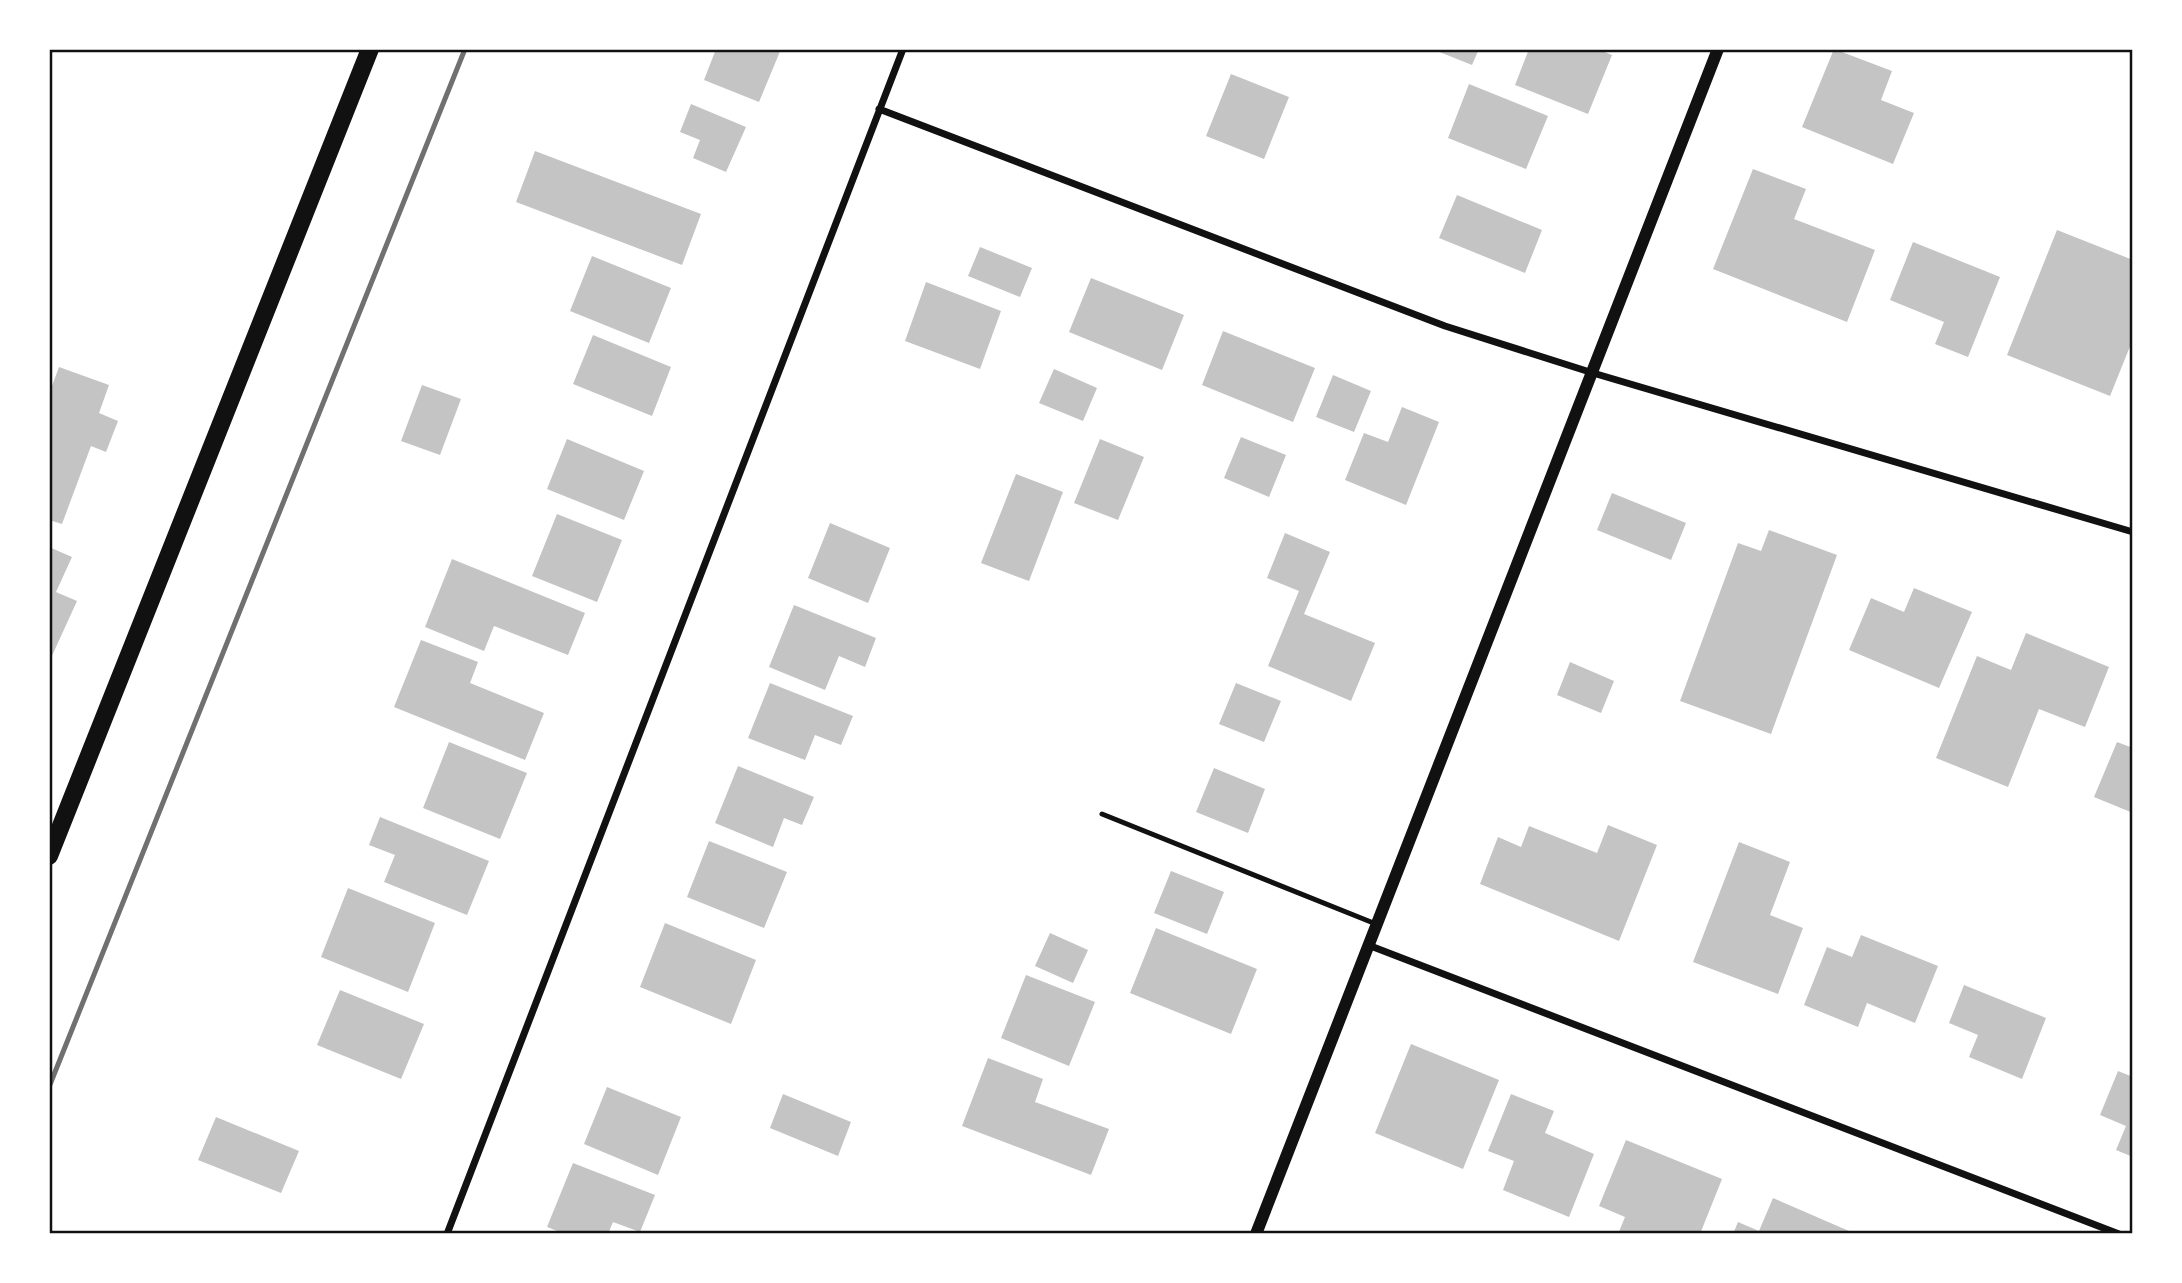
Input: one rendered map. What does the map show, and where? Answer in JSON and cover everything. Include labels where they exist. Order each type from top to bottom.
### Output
[{"type":"main road","points":[[49,856],[370,49]]},
{"type":"street","points":[[447,1234],[903,49]]},
{"type":"street","points":[[1256,1234],[1718,49]]},
{"type":"street","points":[[879,109],[1444,326],[1592,373],[2133,532]]},
{"type":"street","points":[[1368,945],[2119,1234]]},
{"type":"lane","points":[[1102,814],[1376,924]]},
{"type":"building","points":[[716,49],[781,49],[759,102],[704,80]]},
{"type":"building","points":[[1432,49],[1479,49],[1472,65]]},
{"type":"building","points":[[1529,49],[1597,49],[1612,55],[1588,114],[1515,85]]},
{"type":"building","points":[[1834,49],[1892,71],[1881,100],[1914,113],[1893,164],[1802,127]]},
{"type":"building","points":[[1231,74],[1289,97],[1264,159],[1206,136]]},
{"type":"building","points":[[1469,84],[1548,116],[1526,169],[1448,138]]},
{"type":"building","points":[[691,104],[746,127],[726,172],[693,158],[700,140],[680,132]]},
{"type":"building","points":[[535,151],[701,214],[682,265],[516,202]]},
{"type":"building","points":[[1753,169],[1806,189],[1794,219],[1875,250],[1847,322],[1713,269]]},
{"type":"building","points":[[1457,195],[1542,230],[1525,273],[1439,238]]},
{"type":"building","points":[[2057,230],[2133,260],[2133,339],[2110,396],[2007,355]]},
{"type":"building","points":[[1913,242],[2000,277],[1968,357],[1935,344],[1944,322],[1890,300]]},
{"type":"building","points":[[980,247],[1032,268],[1020,297],[968,276]]},
{"type":"building","points":[[592,256],[671,288],[649,343],[570,311]]},
{"type":"building","points":[[1091,278],[1184,315],[1162,370],[1069,332]]},
{"type":"building","points":[[926,282],[1001,311],[980,369],[905,341]]},
{"type":"building","points":[[1223,331],[1315,368],[1293,422],[1202,385]]},
{"type":"building","points":[[593,335],[671,367],[652,416],[573,384]]},
{"type":"building","points":[[59,367],[109,385],[99,413],[118,421],[106,452],[91,446],[62,524],[49,520],[49,394]]},
{"type":"building","points":[[1054,369],[1097,388],[1083,421],[1039,403]]},
{"type":"building","points":[[1333,375],[1371,391],[1354,432],[1316,417]]},
{"type":"building","points":[[422,385],[461,399],[440,455],[401,441]]},
{"type":"building","points":[[1402,407],[1439,422],[1406,505],[1345,480],[1364,433],[1388,442]]},
{"type":"building","points":[[1241,437],[1286,455],[1269,497],[1224,478]]},
{"type":"building","points":[[567,439],[644,471],[624,520],[547,489]]},
{"type":"building","points":[[1100,439],[1144,457],[1118,520],[1074,503]]},
{"type":"building","points":[[1016,474],[1063,492],[1029,581],[981,563]]},
{"type":"building","points":[[1612,493],[1686,523],[1671,560],[1597,530]]},
{"type":"building","points":[[557,514],[622,540],[597,602],[532,576]]},
{"type":"building","points":[[830,523],[890,548],[868,603],[808,578]]},
{"type":"building","points":[[1769,530],[1837,555],[1771,734],[1680,701],[1738,543],[1761,551]]},
{"type":"building","points":[[1285,533],[1330,552],[1304,614],[1375,643],[1351,701],[1268,666],[1299,591],[1267,578]]},
{"type":"building","points":[[49,547],[72,557],[56,592],[77,601],[51,658]]},
{"type":"building","points":[[452,559],[585,613],[568,655],[494,626],[484,651],[425,627]]},
{"type":"building","points":[[1914,588],[1972,612],[1939,688],[1849,650],[1871,598],[1904,612]]},
{"type":"building","points":[[794,605],[876,638],[865,667],[839,656],[825,690],[769,667]]},
{"type":"building","points":[[2026,633],[2109,667],[2085,727],[2039,709],[2008,787],[1936,758],[1977,656],[2011,670]]},
{"type":"building","points":[[421,640],[478,662],[470,683],[544,713],[525,760],[394,707]]},
{"type":"building","points":[[1570,662],[1614,681],[1601,713],[1557,695]]},
{"type":"building","points":[[770,683],[853,716],[841,745],[815,735],[805,760],[748,738]]},
{"type":"building","points":[[1236,683],[1281,701],[1264,742],[1219,724]]},
{"type":"building","points":[[449,742],[527,773],[500,839],[423,808]]},
{"type":"building","points":[[2117,742],[2133,748],[2133,813],[2094,797]]},
{"type":"building","points":[[738,766],[814,797],[802,825],[784,818],[773,847],[715,823]]},
{"type":"building","points":[[1214,768],[1265,789],[1248,833],[1196,812]]},
{"type":"building","points":[[380,817],[489,861],[467,915],[384,882],[395,855],[369,845]]},
{"type":"building","points":[[1608,825],[1657,845],[1619,941],[1480,884],[1498,837],[1521,847],[1529,826],[1597,853]]},
{"type":"building","points":[[709,841],[787,872],[764,928],[687,897]]},
{"type":"building","points":[[1739,842],[1790,862],[1770,915],[1803,928],[1778,994],[1693,962]]},
{"type":"building","points":[[1171,871],[1224,892],[1207,934],[1154,913]]},
{"type":"building","points":[[348,888],[435,923],[408,992],[321,957]]},
{"type":"building","points":[[665,923],[756,960],[731,1024],[640,987]]},
{"type":"building","points":[[1156,928],[1257,969],[1231,1034],[1130,993]]},
{"type":"building","points":[[1050,933],[1088,950],[1073,983],[1035,966]]},
{"type":"building","points":[[1861,935],[1938,966],[1915,1023],[1867,1003],[1858,1027],[1804,1005],[1827,947],[1852,957]]},
{"type":"building","points":[[1026,975],[1095,1002],[1069,1066],[1001,1038]]},
{"type":"building","points":[[1964,985],[2046,1018],[2022,1079],[1969,1057],[1978,1035],[1949,1023]]},
{"type":"building","points":[[340,990],[424,1024],[401,1079],[317,1045]]},
{"type":"building","points":[[1411,1044],[1499,1080],[1463,1169],[1375,1133]]},
{"type":"building","points":[[988,1058],[1043,1079],[1035,1102],[1109,1129],[1091,1175],[962,1126]]},
{"type":"building","points":[[2118,1071],[2133,1077],[2133,1157],[2116,1150],[2126,1126],[2100,1115]]},
{"type":"building","points":[[607,1087],[681,1117],[658,1175],[584,1144]]},
{"type":"building","points":[[783,1094],[851,1122],[838,1156],[770,1128]]},
{"type":"building","points":[[1511,1094],[1554,1111],[1545,1133],[1594,1154],[1569,1217],[1503,1190],[1514,1161],[1488,1151]]},
{"type":"building","points":[[216,1117],[299,1151],[281,1193],[198,1160]]},
{"type":"building","points":[[1626,1140],[1722,1179],[1700,1234],[1618,1234],[1625,1217],[1599,1206]]},
{"type":"building","points":[[573,1163],[655,1195],[640,1232],[613,1222],[608,1234],[565,1234],[547,1227]]},
{"type":"building","points":[[1773,1198],[1856,1234],[1733,1234],[1738,1222],[1759,1231]]},
{"type":"railway","points":[[49,1087],[465,49]]}]
